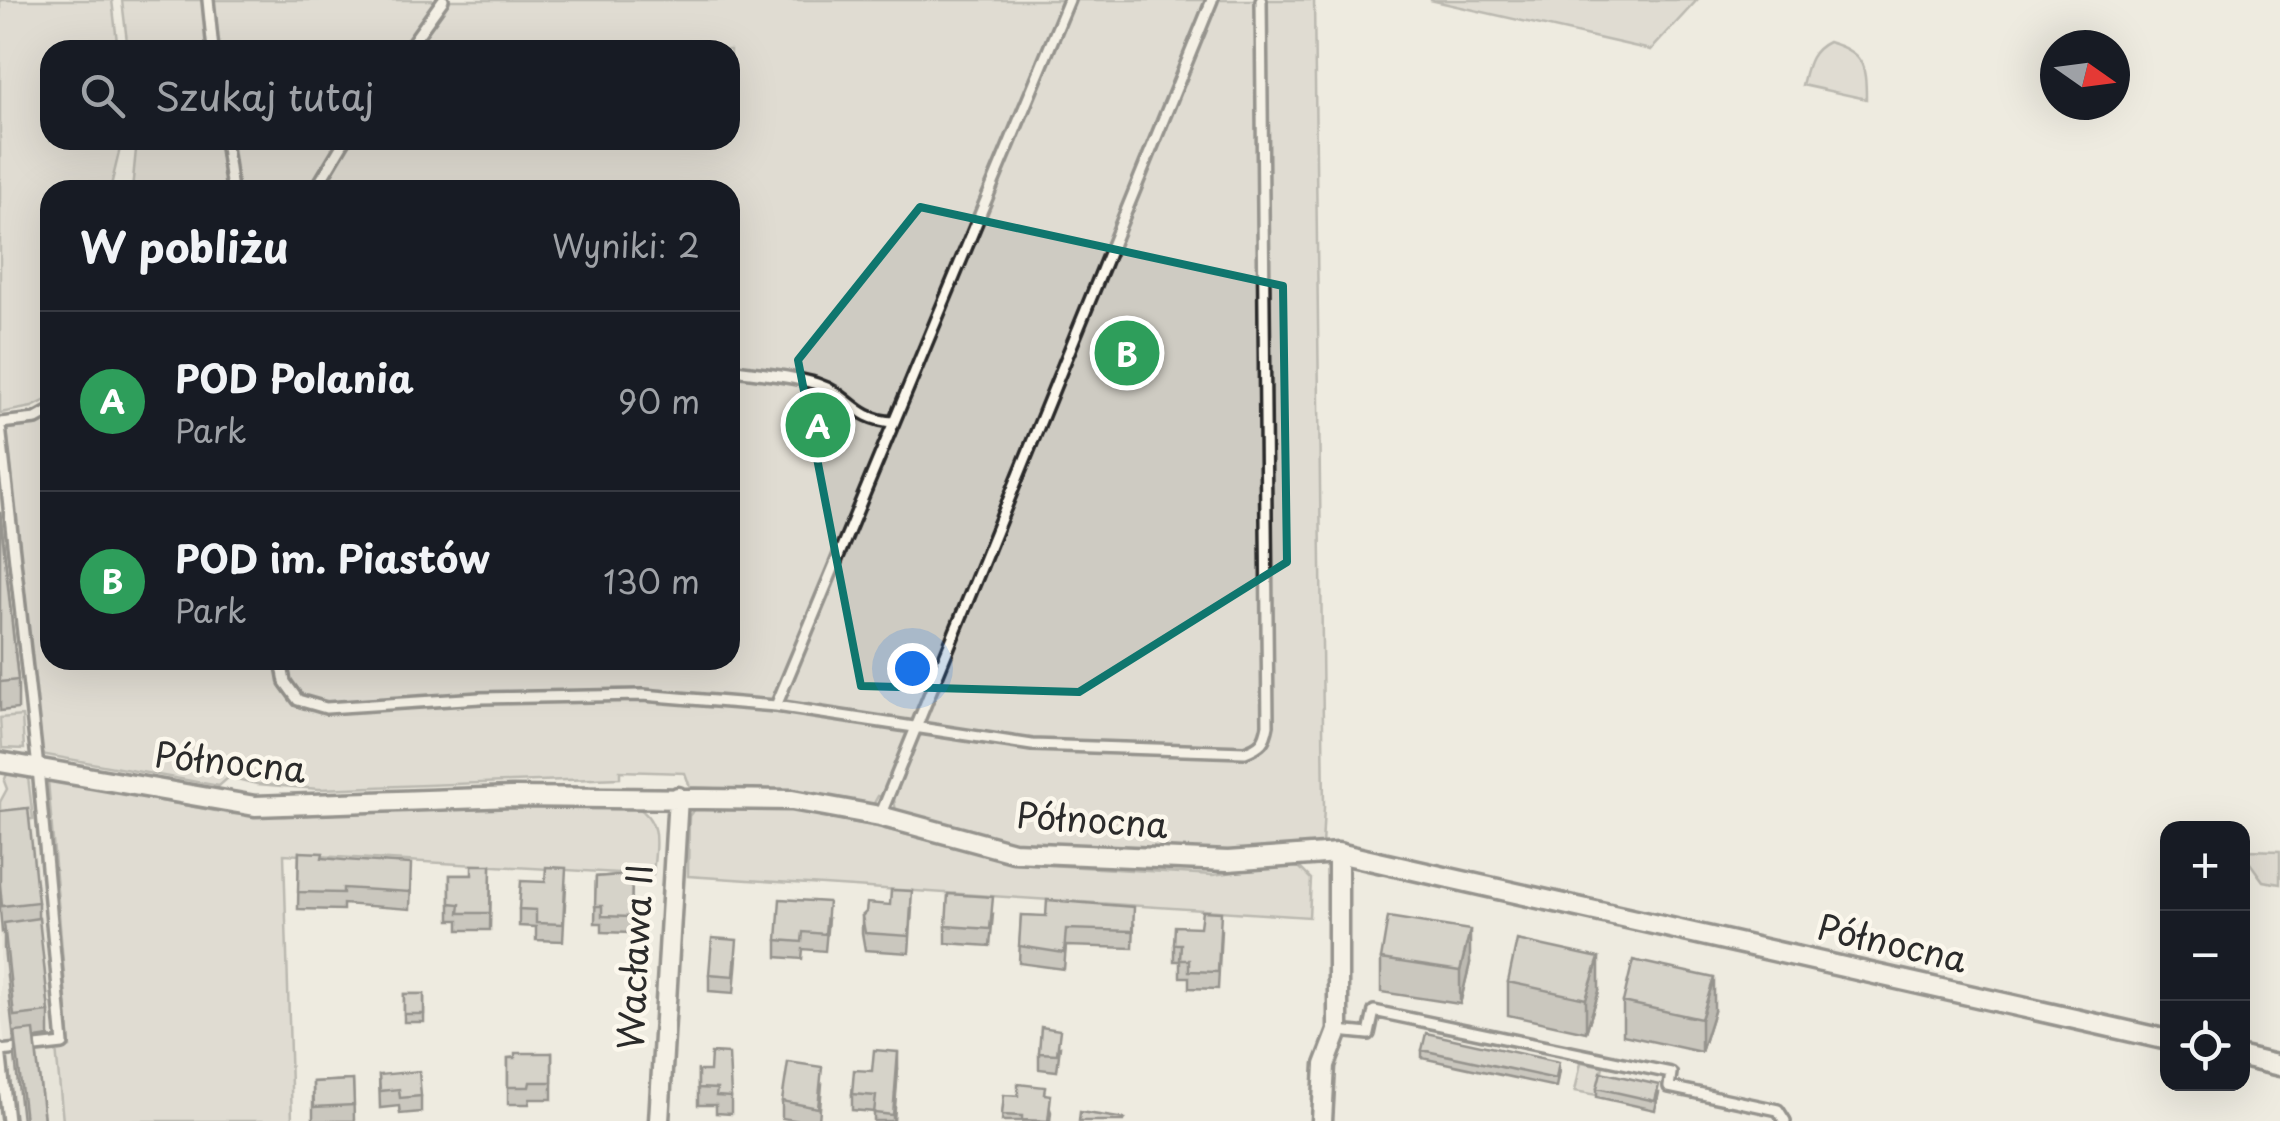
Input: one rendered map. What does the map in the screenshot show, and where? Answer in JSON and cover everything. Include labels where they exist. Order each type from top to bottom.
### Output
[{"type":"street","name":"Północna","points":[[0,762],[255,806],[513,797],[792,800],[880,816],[1014,852],[1228,861],[1338,853],[2160,1038]]},
{"type":"street","name":"Wacława II","points":[[659,1121],[678,797]]},
{"type":"street","points":[[1322,1121],[1325,1065],[1338,1031],[1338,853]]},
{"type":"street","points":[[2250,1059],[2280,1066]]},
{"type":"lane","points":[[208,0],[212,40]]},
{"type":"lane","points":[[414,40],[443,0]]},
{"type":"lane","points":[[776,706],[1069,0]]},
{"type":"lane","points":[[880,816],[1212,0]]},
{"type":"lane","points":[[283,670],[285,682],[298,700],[326,708],[480,698],[643,695],[776,706],[1032,745],[1245,752],[1260,747],[1268,725],[1261,0]]},
{"type":"lane","points":[[226,150],[231,180]]},
{"type":"lane","points":[[321,180],[340,150]]},
{"type":"lane","points":[[740,370],[817,384],[872,421],[894,422]]},
{"type":"lane","points":[[8,1121],[0,1049],[64,1044],[0,424],[40,417]]},
{"type":"lane","points":[[36,936],[53,933]]},
{"type":"lane","points":[[1338,1031],[1369,1034],[1374,1011],[1545,1045],[1671,1073],[1668,1087],[1778,1110],[1785,1121]]},
{"type":"highlighted area","points":[[920,207],[1283,286],[1287,562],[1079,692],[861,686],[798,360]]},
{"type":"shaded area","points":[[0,0],[112,0],[117,40],[40,40],[40,150],[120,150],[112,180],[40,180],[40,403],[0,413]]},
{"type":"shaded area","points":[[122,0],[1314,0],[1322,846],[1217,855],[1020,844],[896,812],[894,799],[878,796],[873,805],[788,792],[690,787],[685,773],[620,771],[620,778],[319,789],[257,784],[229,777],[219,786],[41,754],[7,429],[40,424],[40,670],[740,670],[740,180],[133,180],[136,150],[740,150],[740,40],[127,40]]},
{"type":"shaded area","points":[[1430,0],[1697,0],[1651,50]]},
{"type":"shaded area","points":[[1828,42],[1849,50],[1860,61],[1866,99],[1802,85],[1813,55]]},
{"type":"shaded area","points":[[0,472],[22,716],[0,718]]},
{"type":"shaded area","points":[[22,716],[24,749],[2,748],[0,718]]},
{"type":"shaded area","points":[[8,772],[28,777],[33,819],[0,823],[0,802],[7,789],[4,781]]},
{"type":"shaded area","points":[[48,780],[232,814],[283,816],[519,806],[635,806],[654,827],[653,875],[284,854],[292,1121],[63,1121],[56,1048],[70,1047]]},
{"type":"shaded area","points":[[696,807],[797,811],[1016,863],[1213,875],[1283,865],[1300,868],[1311,879],[1309,917],[688,876],[689,816]]},
{"type":"shaded area","points":[[33,819],[55,1041],[5,1047],[0,997],[0,823]]},
{"type":"shaded area","points":[[2250,850],[2280,851],[2280,884],[2263,881],[2250,863]]},
{"type":"shaded area","points":[[56,1048],[63,1121],[13,1121],[7,1054]]},
{"type":"shaded area","points":[[1581,1062],[1603,1066],[1597,1095],[1575,1091]]},
{"type":"building","points":[[0,512],[18,680],[0,682]]},
{"type":"building","points":[[28,808],[38,902],[2,906],[0,811]]},
{"type":"building","points":[[299,852],[323,853],[322,858],[411,864],[410,892],[343,888],[343,893],[298,892]]},
{"type":"building","points":[[472,865],[491,865],[490,913],[459,913],[460,904],[450,903],[450,875],[472,875]]},
{"type":"building","points":[[546,867],[566,868],[563,924],[536,923],[536,910],[519,909],[521,881],[545,882]]},
{"type":"building","points":[[632,874],[631,917],[602,916],[602,906],[595,906],[596,877]]},
{"type":"building","points":[[891,890],[912,891],[909,936],[865,933],[862,916],[867,903],[890,905]]},
{"type":"building","points":[[948,894],[993,897],[990,929],[946,926]]},
{"type":"building","points":[[780,899],[828,902],[825,934],[803,932],[802,942],[777,940]]},
{"type":"building","points":[[1047,900],[1134,907],[1133,931],[1066,929],[1064,953],[1019,946],[1021,915],[1046,916]]},
{"type":"building","points":[[1202,911],[1221,912],[1218,972],[1189,971],[1189,960],[1180,960],[1181,944],[1174,944],[1175,926],[1200,927]]},
{"type":"building","points":[[1388,917],[1470,930],[1460,971],[1381,959]]},
{"type":"building","points":[[39,918],[49,1012],[14,1016],[4,923]]},
{"type":"building","points":[[712,938],[737,940],[734,976],[709,974]]},
{"type":"building","points":[[1517,940],[1599,958],[1586,999],[1508,982]]},
{"type":"building","points":[[1633,960],[1714,978],[1701,1019],[1623,1002]]},
{"type":"building","points":[[404,994],[424,994],[424,1014],[404,1014]]},
{"type":"building","points":[[1041,1027],[1060,1030],[1057,1054],[1039,1053]]},
{"type":"building","points":[[34,1030],[44,1121],[25,1121],[15,1032]]},
{"type":"building","points":[[1426,1033],[1559,1062],[1556,1079],[1422,1050]]},
{"type":"building","points":[[874,1050],[898,1052],[893,1115],[874,1113],[876,1096],[852,1094],[854,1070],[872,1071]]},
{"type":"building","points":[[515,1053],[552,1053],[552,1082],[508,1087],[508,1058],[515,1058]]},
{"type":"building","points":[[711,1053],[729,1054],[731,1097],[716,1096],[717,1089],[698,1088],[698,1071],[710,1071]]},
{"type":"building","points":[[788,1062],[822,1067],[818,1108],[782,1101]]},
{"type":"building","points":[[419,1071],[421,1096],[400,1098],[399,1089],[380,1091],[379,1075]]},
{"type":"building","points":[[1601,1072],[1659,1085],[1655,1101],[1597,1088]]},
{"type":"building","points":[[353,1080],[354,1105],[314,1107],[313,1082]]},
{"type":"building","points":[[1018,1084],[1045,1087],[1044,1094],[1051,1095],[1048,1121],[1002,1115],[1004,1095],[1018,1096]]},
{"type":"building","points":[[1080,1112],[1125,1119],[1079,1121]]},
{"type":"place","name":"POD im. Piastów","points":[[1127,353]]},
{"type":"place","name":"POD Polania","points":[[818,425]]}]
